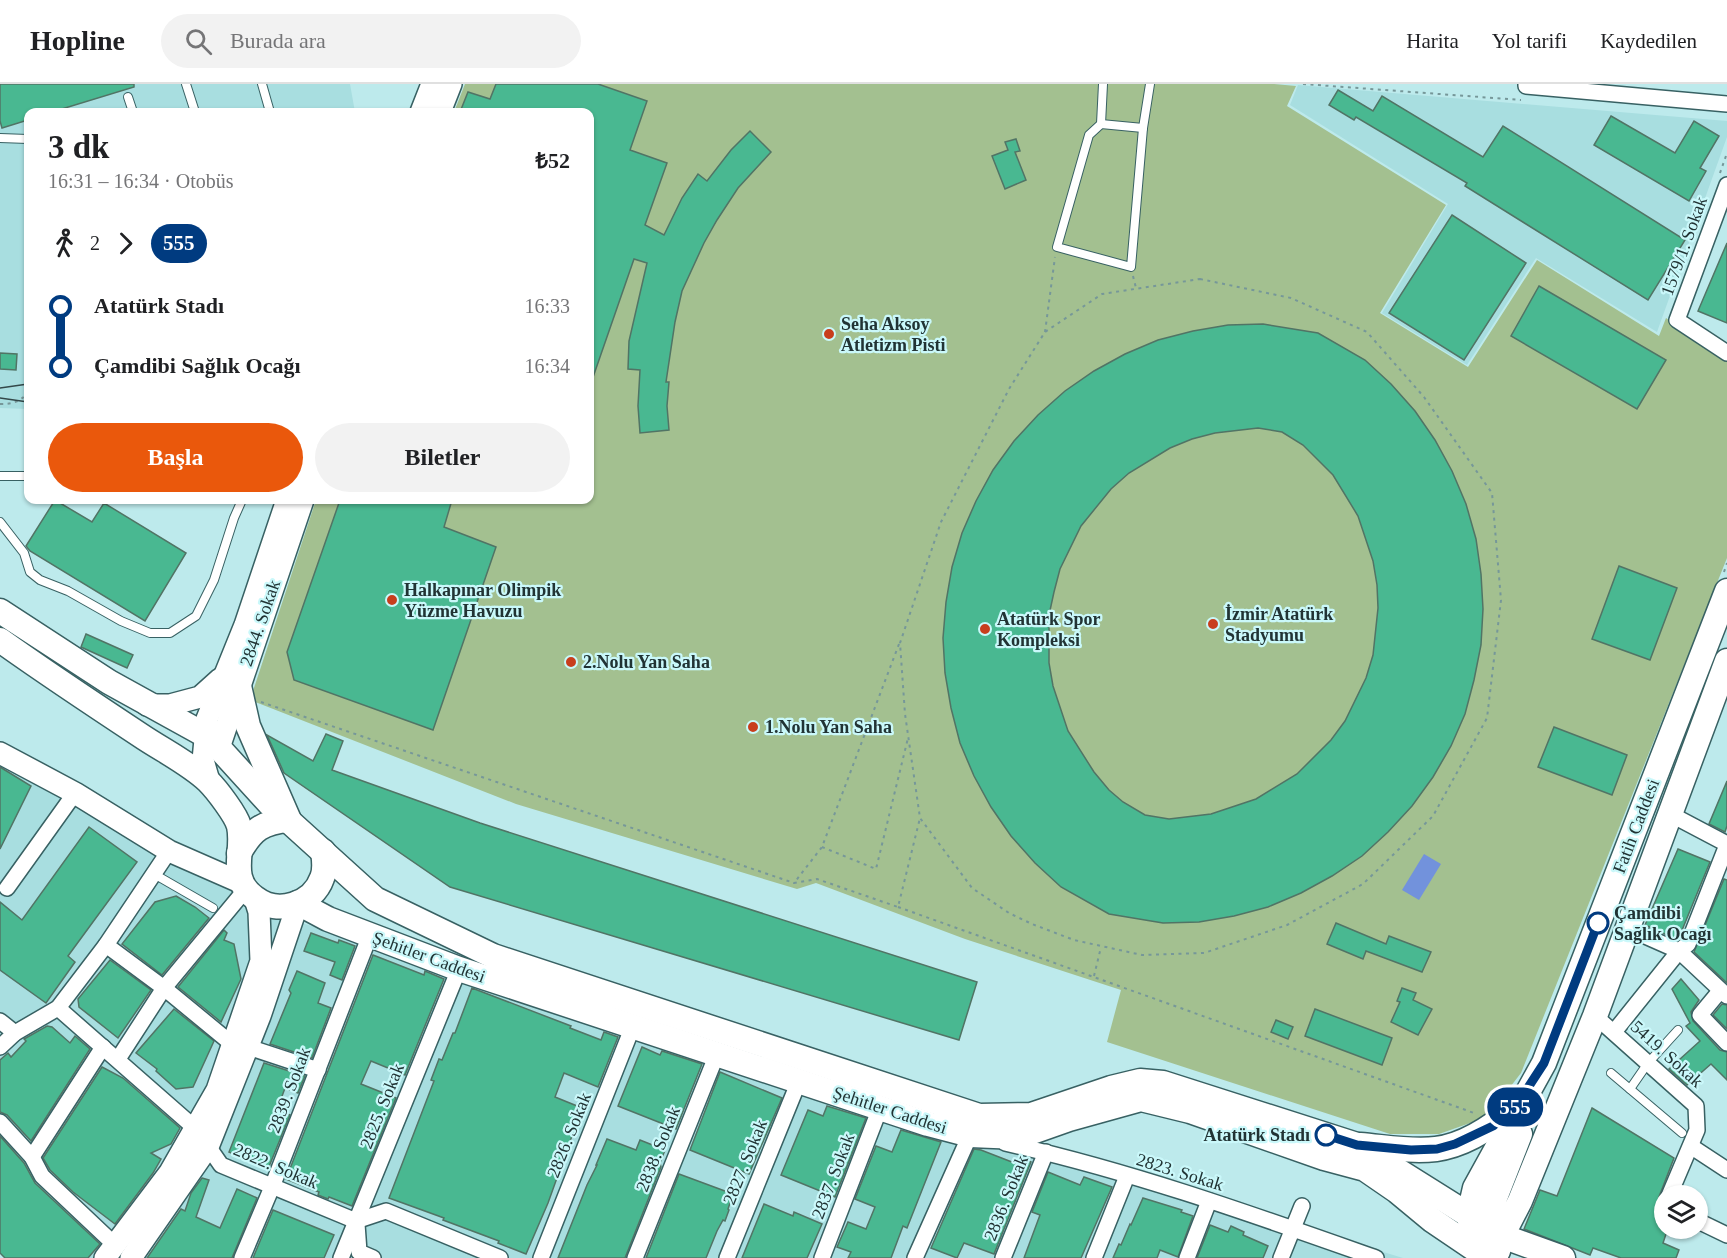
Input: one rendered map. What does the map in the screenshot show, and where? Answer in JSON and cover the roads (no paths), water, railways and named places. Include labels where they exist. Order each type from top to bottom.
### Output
[{"type":"main road","points":[[423,108],[432,84]]},
{"type":"main road","points":[[442,108],[451,84]]},
{"type":"main road","name":"2844. Sokak","points":[[240,687],[245,625],[286,504]]},
{"type":"main road","name":"2844. Sokak","points":[[209,781],[203,760],[240,687],[302,504]]},
{"type":"main road","name":"Fatih Caddesi","points":[[1469,1214],[1475,1188],[1544,1063],[1727,591]]},
{"type":"main road","name":"Şehitler Caddesi","points":[[0,611],[147,705],[173,716],[212,741],[269,803],[375,899],[493,956],[978,1116],[1031,1115],[1111,1088],[1140,1082],[1163,1083],[1357,1145],[1469,1214],[1488,1247]]},
{"type":"main road","points":[[0,640],[53,678],[209,781],[237,820],[240,836],[238,868],[259,912],[261,961],[240,1046],[208,1147],[117,1254]]},
{"type":"main road","points":[[0,656],[21,662],[53,678]]},
{"type":"main road","points":[[1488,1247],[1520,1202],[1595,1016],[1670,814],[1722,691],[1727,661]]},
{"type":"main road","points":[[239,853],[247,839],[259,828],[273,821],[289,820],[248,726],[240,687]]},
{"type":"main road","name":"2844. Sokak","points":[[147,705],[170,705],[240,687]]},
{"type":"main road","points":[[0,753],[75,793],[169,851],[247,890],[269,905],[284,907],[310,897],[318,888],[323,876],[325,863],[323,851]]},
{"type":"main road","points":[[117,1254],[196,1129],[240,1046],[298,903]]},
{"type":"main road","name":"Şehitler Caddesi","points":[[298,903],[328,919],[459,969],[927,1124],[970,1135],[1017,1137],[1069,1119],[1141,1099],[1190,1111],[1324,1158],[1365,1169],[1397,1191],[1432,1220],[1488,1247]]},
{"type":"main road","points":[[1357,1145],[1411,1150],[1437,1149],[1455,1144],[1493,1126],[1516,1106],[1544,1063]]},
{"type":"main road","points":[[1488,1247],[1495,1198],[1510,1155],[1527,1119],[1544,1063]]},
{"type":"main road","points":[[1488,1247],[1563,1258]]},
{"type":"street","points":[[1526,84],[1526,86],[1727,104]]},
{"type":"street","name":"1579/1. Sokak","points":[[1727,185],[1721,222],[1677,320],[1727,353]]},
{"type":"street","points":[[7,888],[75,793]]},
{"type":"street","points":[[1614,1032],[1679,951],[1688,944],[1727,844],[1670,814]]},
{"type":"street","points":[[0,1047],[15,1033],[58,1008],[106,945],[169,851]]},
{"type":"street","points":[[117,1059],[164,988],[247,890]]},
{"type":"street","points":[[1627,928],[1679,951],[1724,994],[1700,1015],[1727,1043]]},
{"type":"street","name":"2839. Sokak","points":[[242,1258],[370,935]]},
{"type":"street","points":[[106,945],[240,1046],[318,1070]]},
{"type":"street","name":"2825. Sokak","points":[[341,1258],[459,969]]},
{"type":"street","name":"2822. Sokak","points":[[58,1008],[196,1129],[221,1165],[356,1221]]},
{"type":"street","name":"5419. Sokak","points":[[1595,1016],[1696,1106],[1697,1130],[1675,1185]]},
{"type":"street","points":[[0,1021],[15,1033]]},
{"type":"street","name":"2826. Sokak","points":[[541,1258],[633,1026]]},
{"type":"street","points":[[32,1157],[103,1047]]},
{"type":"street","name":"2838. Sokak","points":[[635,1258],[717,1054]]},
{"type":"street","name":"2827. Sokak","points":[[727,1258],[799,1081]]},
{"type":"street","name":"2837. Sokak","points":[[822,1258],[880,1108]]},
{"type":"street","points":[[0,1122],[32,1157],[42,1176],[117,1254]]},
{"type":"street","points":[[915,1258],[970,1135]]},
{"type":"street","name":"2823. Sokak","points":[[970,1135],[1046,1152],[1209,1200],[1293,1229],[1343,1253],[1376,1258]]},
{"type":"street","points":[[1692,1147],[1727,1170]]},
{"type":"street","name":"2836. Sokak","points":[[1003,1258],[1046,1152]]},
{"type":"street","points":[[1094,1258],[1127,1176]]},
{"type":"street","points":[[1186,1258],[1209,1200]]},
{"type":"street","points":[[1281,1258],[1302,1206]]},
{"type":"street","points":[[374,1258],[359,1252],[356,1221],[386,1211],[500,1258]]},
{"type":"street","points":[[1708,1226],[1727,1235]]},
{"type":"lane","points":[[186,84],[194,108]]},
{"type":"lane","points":[[262,84],[269,108]]},
{"type":"lane","points":[[1103,84],[1101,124],[1089,135],[1056,247],[1131,267],[1143,128],[1150,84]]},
{"type":"lane","points":[[128,97],[132,108]]},
{"type":"lane","points":[[1101,124],[1143,128]]},
{"type":"lane","points":[[0,138],[24,138]]},
{"type":"lane","points":[[0,476],[24,476]]},
{"type":"lane","points":[[0,522],[24,553],[30,572],[40,580],[68,591],[121,621],[150,633],[170,633],[196,616],[214,580],[240,504]]},
{"type":"lane","points":[[154,874],[213,908]]},
{"type":"lane","points":[[1630,1089],[1648,1063],[1678,1030]]},
{"type":"lane","points":[[1611,1073],[1682,1133]]},
{"type":"water","points":[[1424,854],[1441,864],[1419,900],[1402,890]]},
{"type":"tram line","points":[[0,388],[24,385]]},
{"type":"tram line","points":[[0,398],[24,401]]},
{"type":"place","name":"Seha Aksoy Atletizm Pisti","points":[[829,334]]},
{"type":"place","name":"Halkapınar Olimpik Yüzme Havuzu","points":[[392,600]]},
{"type":"place","name":"İzmir Atatürk Stadyumu","points":[[1213,624]]},
{"type":"place","name":"Atatürk Spor Kompleksi","points":[[985,629]]},
{"type":"place","name":"2.Nolu Yan Saha","points":[[571,662]]},
{"type":"place","name":"1.Nolu Yan Saha","points":[[753,727]]},
{"type":"place","name":"Çamdibi Sağlık Ocağı","points":[[1598,923]]},
{"type":"place","name":"Atatürk Stadı","points":[[1326,1135]]}]
